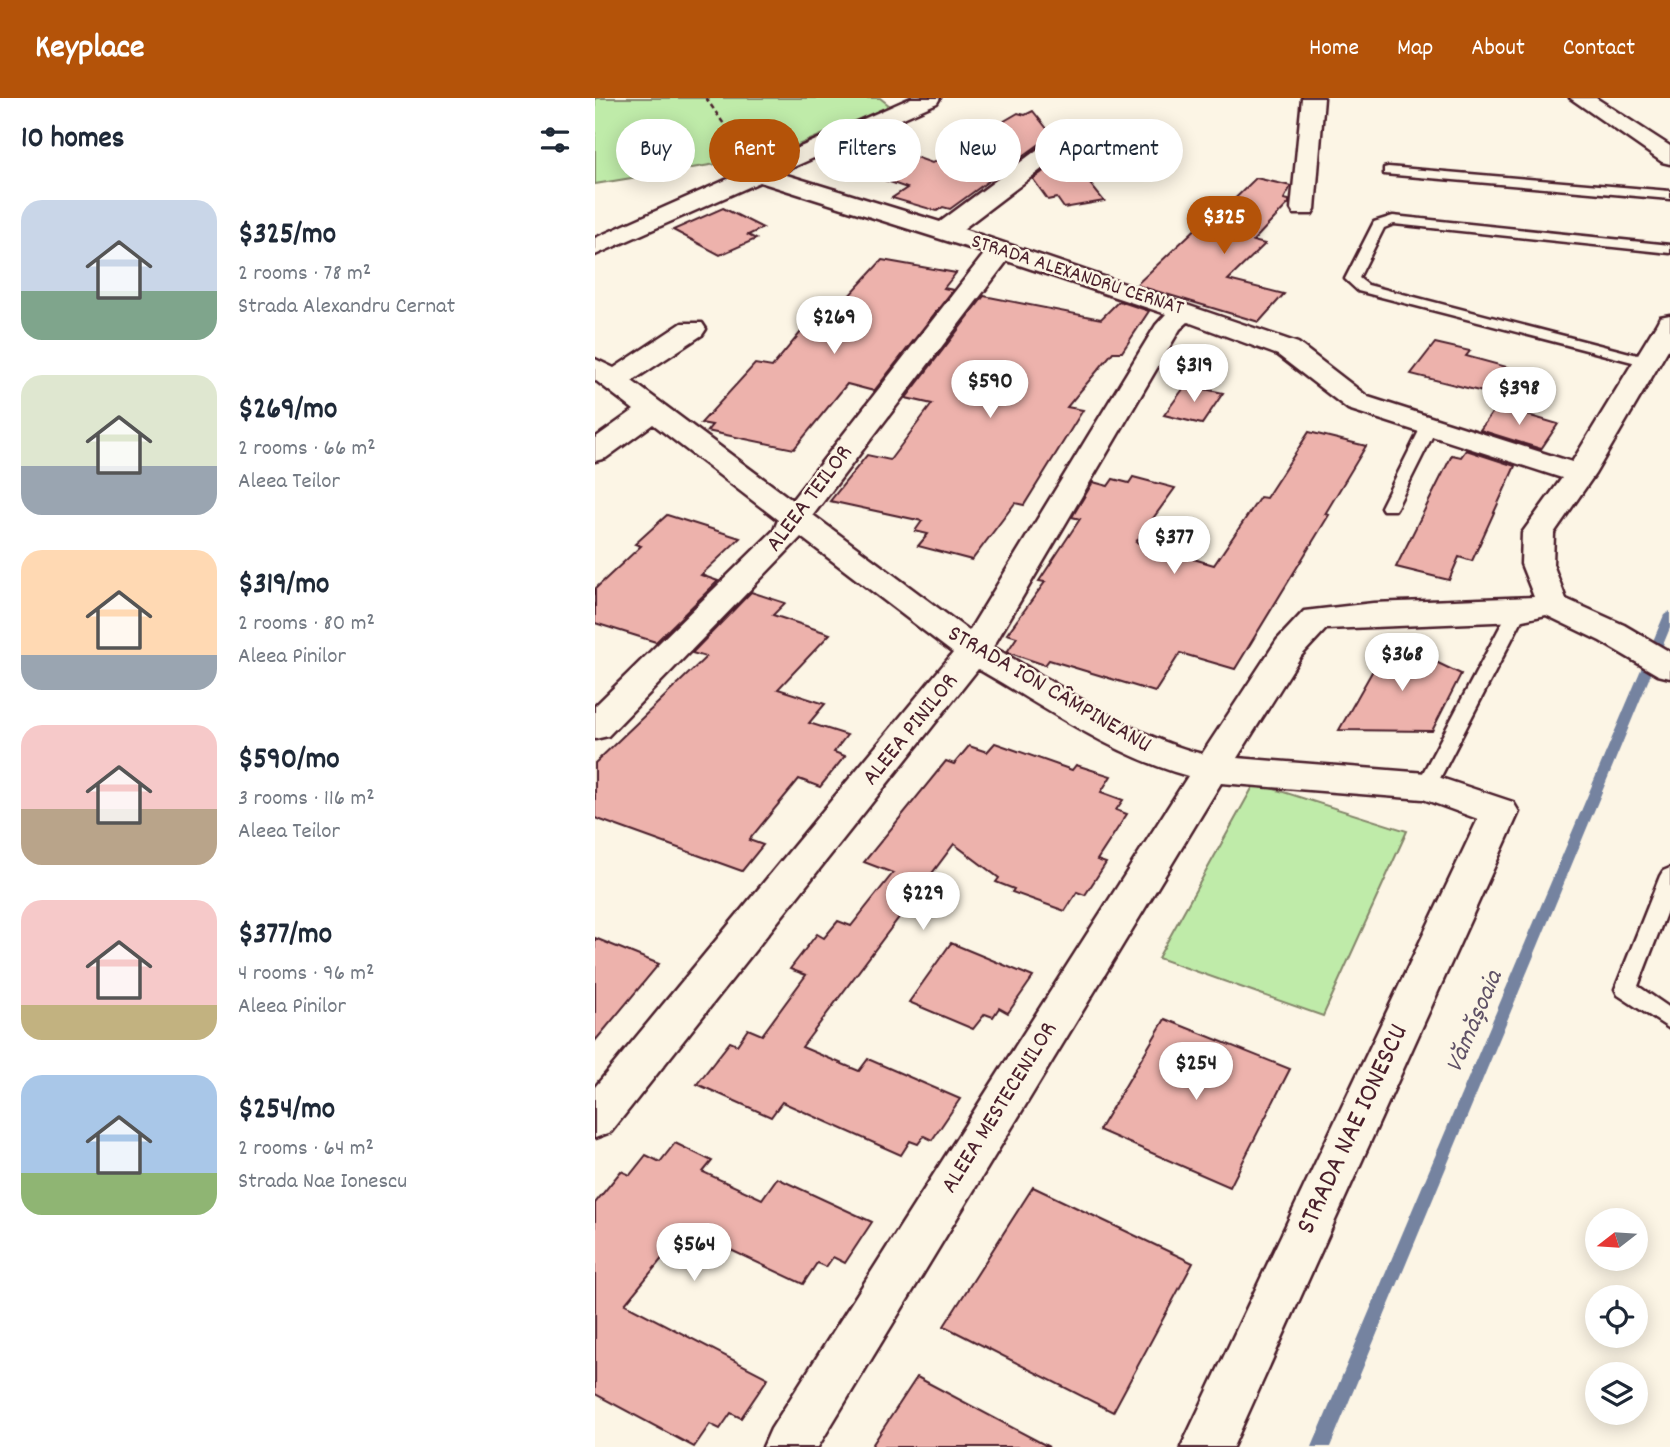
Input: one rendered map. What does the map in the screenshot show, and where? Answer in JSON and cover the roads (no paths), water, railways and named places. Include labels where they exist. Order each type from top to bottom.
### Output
[{"type":"street","points":[[800,155],[929,98]]},
{"type":"street","points":[[1303,209],[1313,98]]},
{"type":"street","points":[[1581,98],[1639,133],[1670,157]]},
{"type":"street","points":[[944,231],[1035,163]]},
{"type":"street","points":[[595,247],[740,182]]},
{"type":"street","name":"STRADA ALEXANDRU CERNAT","points":[[784,182],[944,231],[1184,311],[1288,349],[1358,403],[1580,474]]},
{"type":"street","name":"ALEEA TEILOR","points":[[595,727],[788,534],[794,519],[994,259],[1003,251]]},
{"type":"street","name":"ALEEA PINILOR","points":[[595,1119],[973,651],[1169,325],[1184,311]]},
{"type":"street","points":[[1534,607],[1550,592],[1537,564],[1538,533],[1580,474],[1670,323]]},
{"type":"street","points":[[604,374],[692,329]]},
{"type":"street","name":"STRADA ION CÂMPINEANU","points":[[604,374],[973,651],[1125,738],[1163,756],[1211,769],[1426,786],[1500,812]]},
{"type":"street","points":[[595,452],[652,412]]},
{"type":"street","points":[[1211,769],[1289,648],[1315,620],[1373,614],[1534,607],[1612,633],[1670,667]]},
{"type":"street","name":"ALEEA MESTECENILOR","points":[[789,1447],[1211,769]]},
{"type":"street","name":"STRADA NAE IONESCU","points":[[1207,1447],[1500,812]]},
{"type":"lane","points":[[1388,172],[1670,195]]},
{"type":"lane","points":[[1648,362],[1363,288],[1352,279],[1379,225],[1393,220],[1670,249]]},
{"type":"lane","points":[[1389,507],[1430,425]]},
{"type":"lane","points":[[1426,786],[1534,607]]},
{"type":"lane","points":[[1670,876],[1626,989],[1670,1020]]},
{"type":"waterway","name":"Vămășoaia","points":[[1321,1447],[1670,615]]}]
